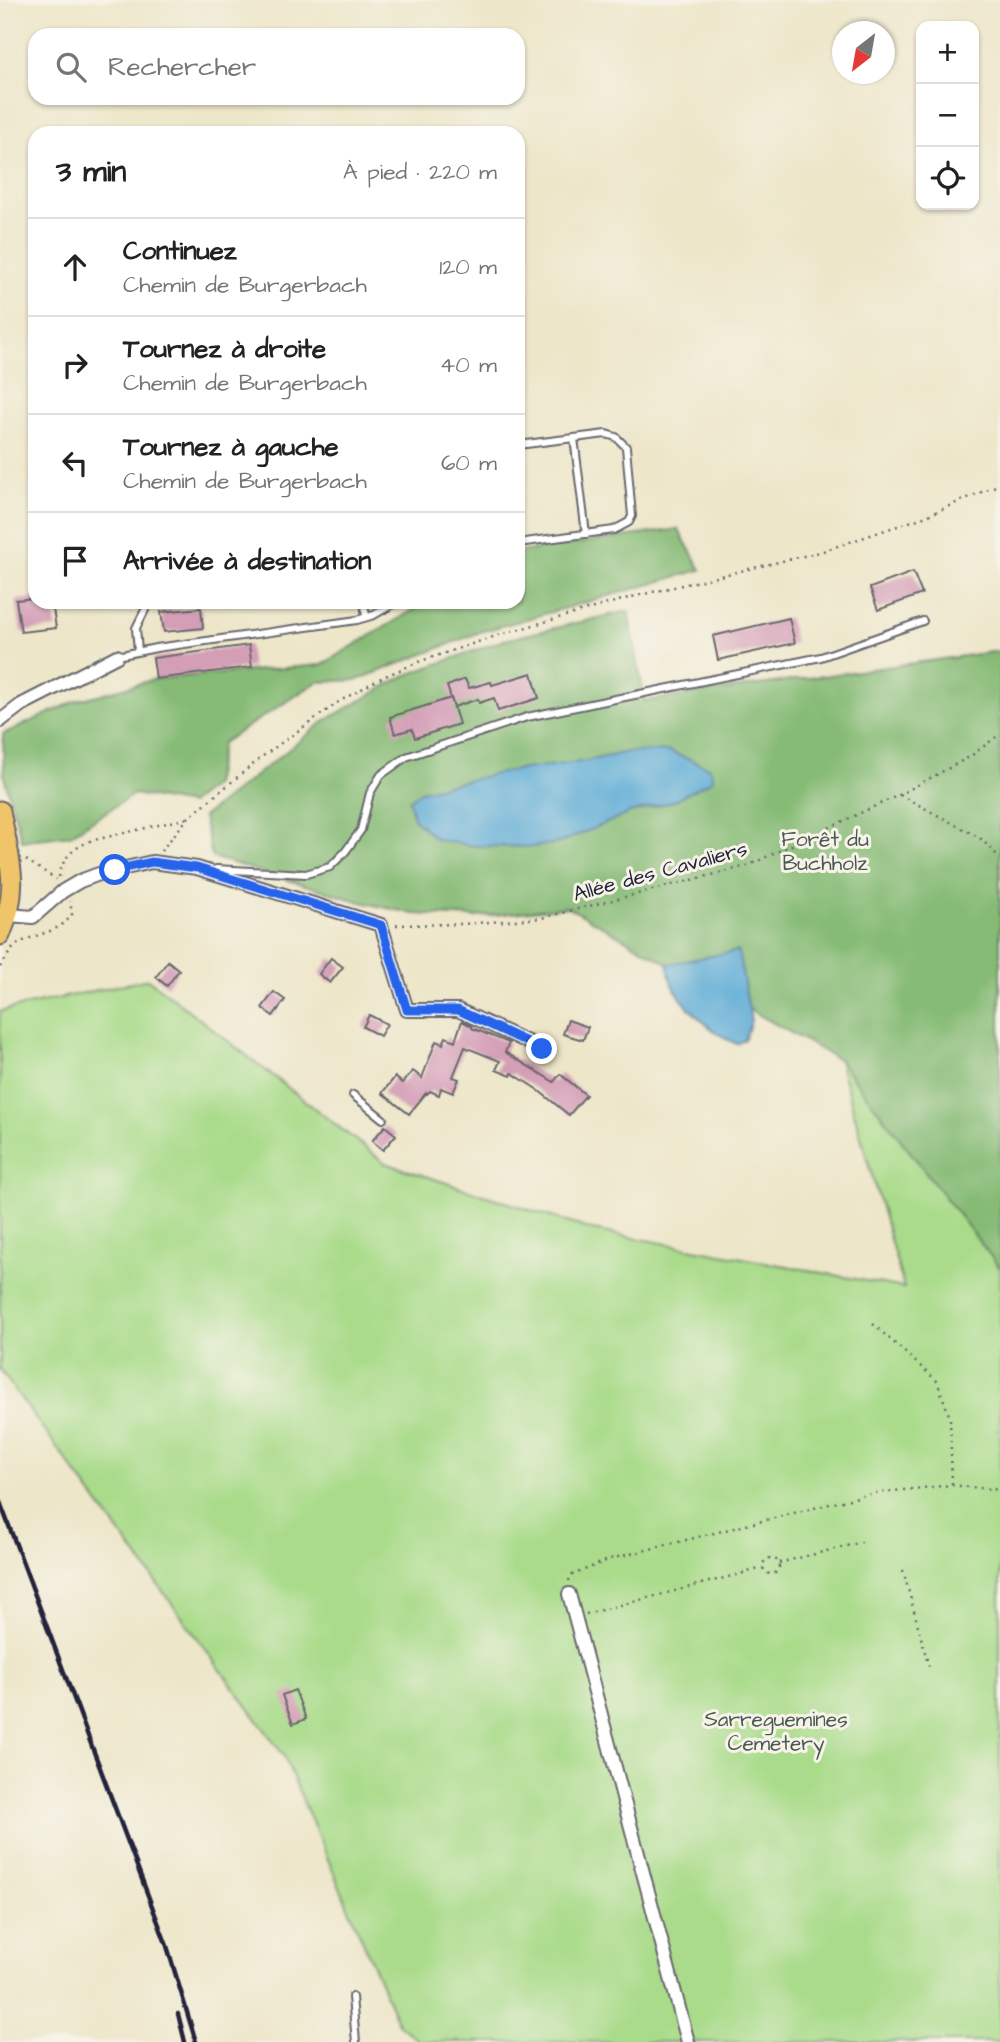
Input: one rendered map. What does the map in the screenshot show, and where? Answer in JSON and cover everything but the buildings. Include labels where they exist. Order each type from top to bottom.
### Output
[{"type":"main road","points":[[0,811],[12,885],[9,915],[0,934]]},
{"type":"street","points":[[0,721],[22,705],[117,656]]},
{"type":"street","points":[[9,915],[33,917],[61,886],[99,874],[152,862],[197,868],[381,925],[407,1010],[458,1010],[542,1049]]},
{"type":"street","points":[[569,1594],[688,2042]]},
{"type":"lane","points":[[525,444],[607,434],[616,437],[626,447],[632,516],[629,522],[614,530],[525,542]]},
{"type":"lane","points":[[574,438],[586,534]]},
{"type":"lane","points":[[138,651],[136,628],[146,609]]},
{"type":"lane","points":[[365,609],[366,617]]},
{"type":"lane","points":[[117,656],[366,617],[383,609]]},
{"type":"lane","points":[[197,868],[306,874],[330,867],[361,830],[370,793],[381,775],[406,757],[527,717],[821,657],[923,621]]},
{"type":"lane","points":[[353,1095],[383,1119]]},
{"type":"lane","points":[[352,1997],[356,2042]]},
{"type":"path","points":[[152,862],[188,818],[302,726],[383,677],[421,661],[499,635],[632,597],[820,552],[924,517],[1000,484]]},
{"type":"path","name":"Allée des Cavaliers","points":[[381,925],[464,924],[542,918],[747,866],[900,795],[971,756],[1000,734]]},
{"type":"path","points":[[900,795],[980,838],[1000,858]]},
{"type":"path","points":[[61,886],[63,862],[77,847],[90,841],[188,818]]},
{"type":"path","points":[[0,967],[18,944],[69,920],[72,907],[61,886],[7,846]]},
{"type":"path","points":[[873,1324],[937,1381],[950,1418],[952,1485]]},
{"type":"path","points":[[569,1594],[566,1589],[570,1576],[610,1559],[874,1493],[952,1485],[1000,1490]]},
{"type":"path","points":[[779,1563],[862,1542]]},
{"type":"path","points":[[763,1568],[768,1558],[779,1563]]},
{"type":"path","points":[[763,1568],[765,1572],[773,1574],[777,1572],[779,1563]]},
{"type":"path","points":[[575,1617],[763,1568]]},
{"type":"path","points":[[903,1570],[930,1671]]},
{"type":"green space","points":[[678,529],[701,570],[480,632],[357,680],[317,682],[222,743],[214,785],[190,804],[134,794],[70,835],[22,841],[4,776],[3,734],[76,701],[156,679],[321,665],[415,609],[525,609],[525,551]]},
{"type":"green space","name":"Forêt du Buchholz","points":[[628,611],[645,701],[1000,651],[1000,1268],[839,1060],[568,907],[476,917],[414,914],[361,902],[212,857],[203,817],[326,720],[404,676],[504,640]]},
{"type":"green space","name":"Sarreguemines Cemetery","points":[[148,979],[385,1163],[592,1230],[904,1288],[839,1060],[1000,1268],[1000,2042],[420,2042],[398,2024],[284,1756],[0,1370],[0,1011]]},
{"type":"water","points":[[669,751],[710,768],[713,780],[671,802],[630,813],[559,843],[534,847],[474,846],[437,840],[414,819],[409,800],[421,791],[509,771],[586,761],[628,752]]},
{"type":"water","points":[[738,951],[751,1020],[745,1039],[737,1044],[699,1018],[682,1000],[671,981],[668,964]]},
{"type":"railway","points":[[0,1502],[167,1946],[196,2042]]},
{"type":"railway","points":[[178,2014],[185,2042]]},
{"type":"route","points":[[115,870],[152,862],[197,868],[381,925],[407,1010],[458,1010],[542,1049]]}]
